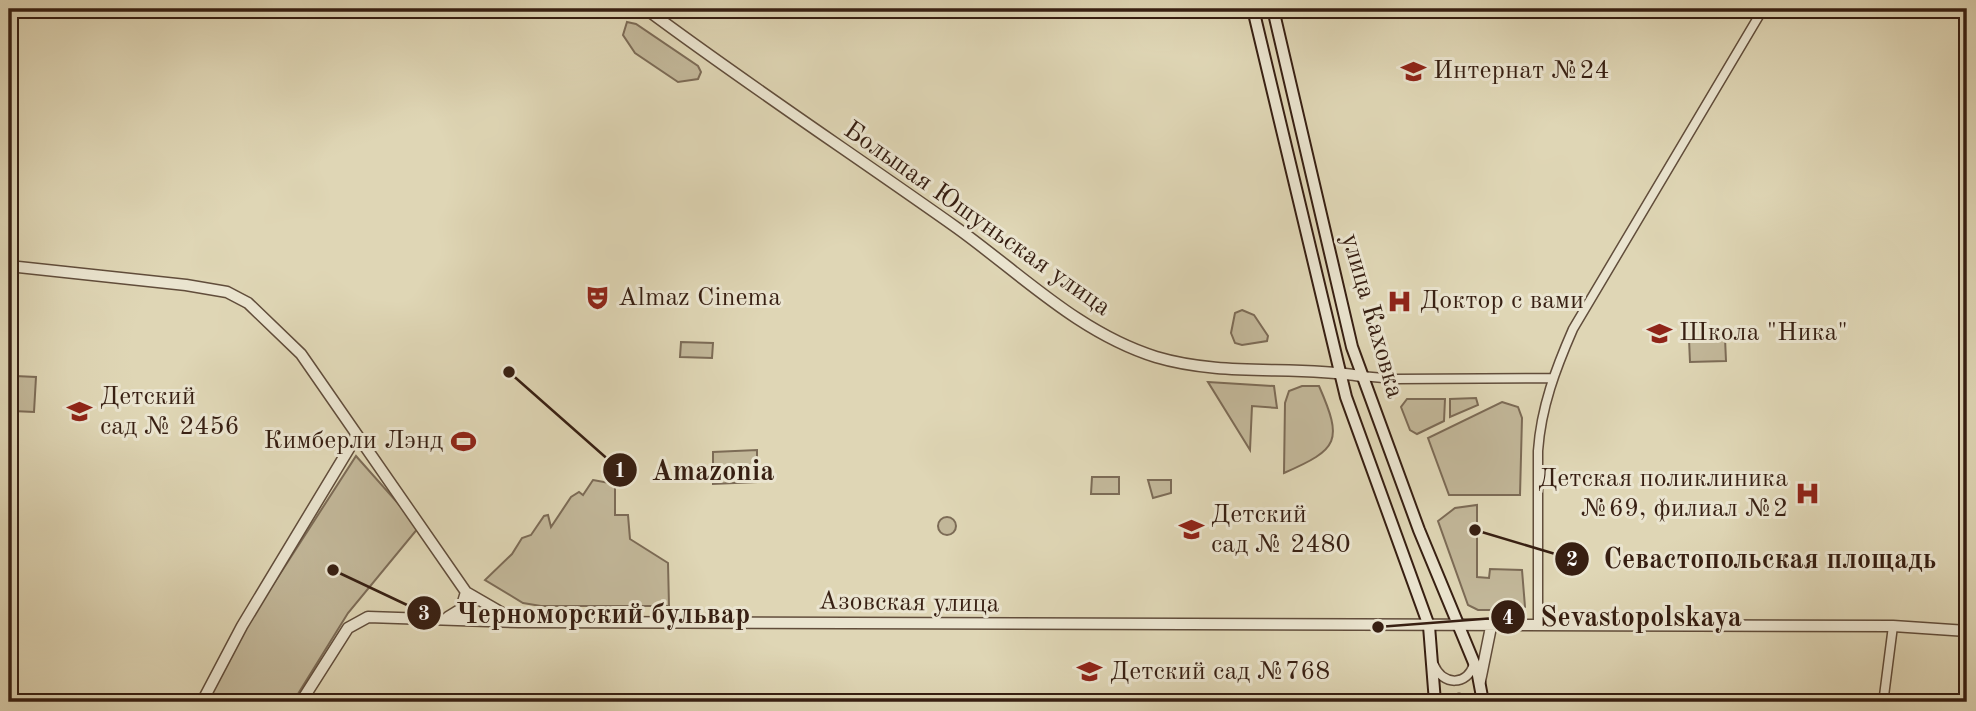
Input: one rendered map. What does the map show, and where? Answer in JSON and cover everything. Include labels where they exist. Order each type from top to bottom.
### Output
[{"type":"main road","name":"улица Каховка","points":[[1253,9],[1340,372],[1357,429],[1429,626],[1435,702]]},
{"type":"main road","name":"улица Каховка","points":[[1273,9],[1352,347],[1457,626],[1475,664],[1483,702]]},
{"type":"street","name":"Большая Юшуньская улица","points":[[646,9],[963,233],[1081,321],[1114,340],[1157,357],[1195,365],[1340,372],[1361,376]]},
{"type":"street","points":[[1538,625],[1538,451],[1541,422],[1553,378],[1573,328],[1763,9]]},
{"type":"street","name":"Азовская улица","points":[[9,266],[227,292],[251,305],[301,354],[466,592],[519,622],[1893,626],[1967,631]]},
{"type":"street","points":[[1361,376],[1408,379],[1553,378]]},
{"type":"street","points":[[202,702],[242,626],[356,437]]},
{"type":"street","points":[[444,619],[456,615],[461,609],[466,592]]},
{"type":"street","points":[[301,702],[333,647],[351,625],[368,617],[519,622]]},
{"type":"street","points":[[1480,681],[1491,626]]},
{"type":"street","points":[[1884,696],[1893,626]]},
{"type":"street","points":[[1434,665],[1444,679],[1455,681],[1466,678],[1475,664]]},
{"type":"street","points":[[1445,702],[1459,698],[1473,702]]},
{"type":"shaded area","points":[[627,22],[636,24],[698,66],[701,72],[698,79],[678,82],[635,53],[623,35]]},
{"type":"shaded area","points":[[1242,310],[1254,315],[1268,336],[1267,341],[1242,345],[1235,343],[1231,333],[1235,313]]},
{"type":"shaded area","points":[[1725,338],[1726,361],[1690,362],[1689,339]]},
{"type":"shaded area","points":[[681,342],[713,343],[712,358],[680,357]]},
{"type":"shaded area","points":[[15,376],[36,377],[34,412],[13,411]]},
{"type":"shaded area","points":[[1208,382],[1274,386],[1277,408],[1252,406],[1250,450]]},
{"type":"shaded area","points":[[1302,386],[1319,386],[1331,419],[1331,441],[1316,457],[1284,473],[1285,403],[1289,391]]},
{"type":"shaded area","points":[[1476,398],[1478,405],[1450,417],[1450,399]]},
{"type":"shaded area","points":[[1407,399],[1445,399],[1444,421],[1417,434],[1410,430],[1401,407]]},
{"type":"shaded area","points":[[1502,402],[1518,407],[1522,418],[1520,495],[1449,495],[1428,438]]},
{"type":"shaded area","points":[[757,450],[757,482],[713,484],[713,452]]},
{"type":"shaded area","points":[[356,456],[419,527],[348,613],[293,702],[207,702],[245,628]]},
{"type":"shaded area","points":[[1092,477],[1119,477],[1119,494],[1091,494]]},
{"type":"shaded area","points":[[593,480],[615,484],[615,515],[628,515],[630,539],[668,563],[669,606],[541,606],[523,603],[485,580],[512,554],[522,538],[531,535],[544,516],[548,515],[551,527],[571,497],[579,492],[583,495]]},
{"type":"shaded area","points":[[1148,480],[1171,480],[1171,493],[1153,498]]},
{"type":"shaded area","points":[[1477,505],[1477,577],[1489,578],[1490,569],[1522,570],[1525,607],[1519,610],[1478,610],[1468,605],[1438,521],[1455,508]]},
{"type":"shaded area","points":[[947,517],[955,522],[956,526],[951,534],[947,535],[939,530],[938,526],[943,518]]},
{"type":"place","name":"Интернат №24","points":[[1413,71]]},
{"type":"place","name":"Almaz Cinema","points":[[598,298]]},
{"type":"place","name":"Доктор с вами","points":[[1400,301]]},
{"type":"place","name":"Школа \"Ника\"","points":[[1659,333]]},
{"type":"place","name":"Amazonia","points":[[509,372]]},
{"type":"place","name":"Детский сад № 2456","points":[[80,412]]},
{"type":"place","name":"Кимберли Лэнд","points":[[463,441]]},
{"type":"place","name":"Детская поликлиника №69, филиал №2","points":[[1808,494]]},
{"type":"place","name":"Детский сад № 2480","points":[[1191,530]]},
{"type":"place","name":"Севастопольская площадь","points":[[1475,530]]},
{"type":"place","name":"Черноморский бульвар","points":[[333,570]]},
{"type":"place","name":"Sevastopolskaya","points":[[1378,627]]},
{"type":"place","name":"Детский сад №768","points":[[1090,672]]}]
